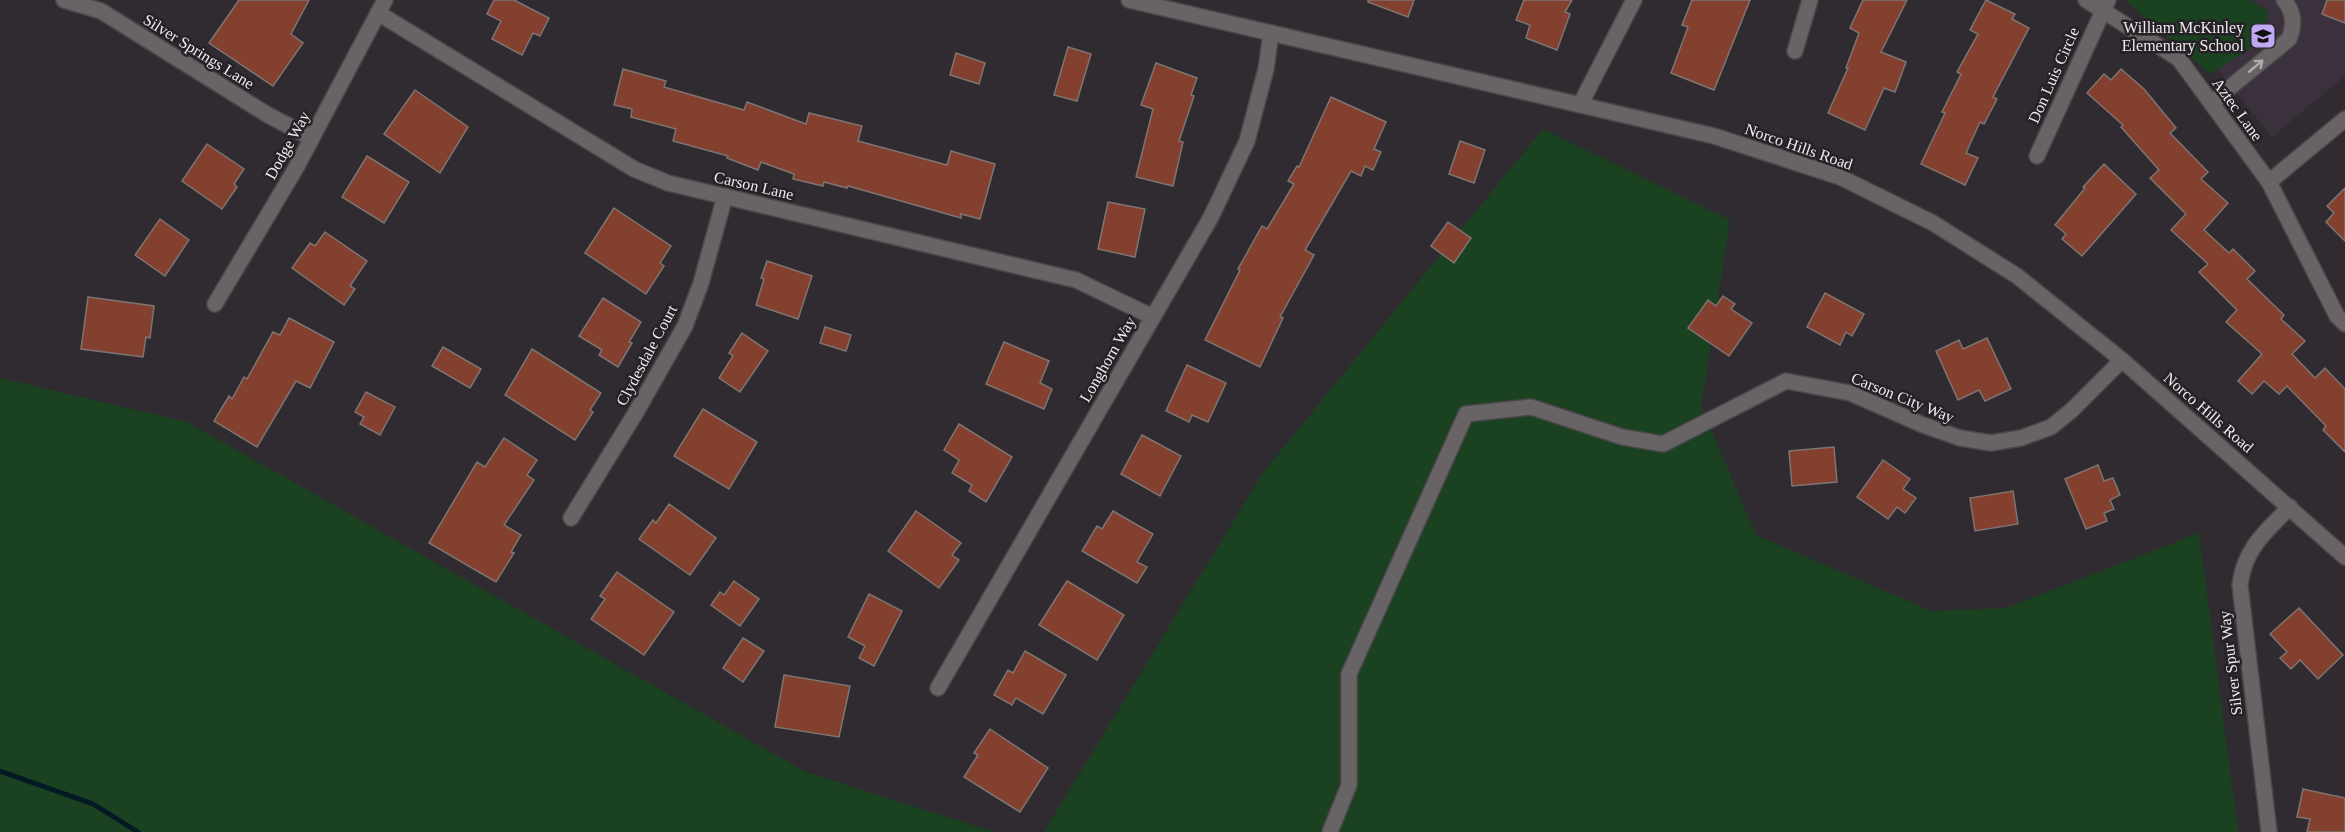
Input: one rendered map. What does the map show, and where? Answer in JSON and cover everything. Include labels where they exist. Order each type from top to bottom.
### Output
[{"type":"street","name":"Silver Springs Lane","points":[[64,0],[100,11],[268,115],[312,138]]},
{"type":"street","name":"Norco Hills Road","points":[[1129,0],[1714,136],[1840,177],[1933,223],[2017,276],[2122,360],[2345,557]]},
{"type":"street","points":[[1580,105],[1634,0]]},
{"type":"street","points":[[1795,51],[1810,0]]},
{"type":"street","name":"Aztec Lane","points":[[2086,0],[2105,5],[2179,59],[2269,182],[2337,316],[2345,324]]},
{"type":"street","points":[[2211,103],[2289,39],[2294,26],[2289,7],[2284,0]]},
{"type":"street","name":"Don Luis Circle","points":[[2037,156],[2105,5]]},
{"type":"street","name":"Dodge Way","points":[[215,304],[296,168],[382,7]]},
{"type":"street","name":"Carson Lane","points":[[382,7],[633,169],[668,183],[1076,280],[1153,317]]},
{"type":"street","name":"Longhorn Way","points":[[938,687],[1211,217],[1247,141],[1266,69],[1271,33]]},
{"type":"street","points":[[2269,182],[2345,119]]},
{"type":"street","name":"Clydesdale Court","points":[[571,518],[635,414],[685,326],[701,283],[725,196]]},
{"type":"street","name":"Carson City Way","points":[[1330,832],[1349,785],[1349,674],[1466,414],[1530,406],[1622,437],[1663,444],[1786,381],[1850,393],[1923,425],[1960,438],[1991,443],[2021,438],[2051,427],[2072,410],[2122,360]]},
{"type":"street","name":"Silver Spur Way","points":[[2269,832],[2240,585],[2242,569],[2248,553],[2289,507]]},
{"type":"shaded area","name":"William McKinley Elementary School","points":[[2141,0],[2345,0],[2345,76],[2272,137],[2220,72]]},
{"type":"green space","points":[[2125,0],[2250,0],[2268,11],[2266,35],[2250,49],[2210,74]]},
{"type":"green space","points":[[1543,129],[1730,220],[1701,406],[1756,535],[1931,611],[2006,608],[2199,533],[2238,832],[1044,832],[1264,471]]},
{"type":"green space","points":[[0,378],[187,422],[806,772],[994,832],[0,832]]},
{"type":"building","points":[[239,0],[309,0],[291,34],[303,43],[273,86],[209,43]]},
{"type":"building","points":[[494,0],[514,0],[549,18],[540,36],[533,33],[522,55],[492,39],[501,21],[487,14]]},
{"type":"building","points":[[1368,0],[1414,0],[1408,17],[1368,2]]},
{"type":"building","points":[[1524,0],[1572,0],[1565,12],[1570,14],[1557,50],[1526,38],[1530,25],[1516,20]]},
{"type":"building","points":[[1692,0],[1750,0],[1714,90],[1671,73],[1688,27],[1682,25]]},
{"type":"building","points":[[1863,0],[1907,0],[1881,52],[1906,62],[1895,92],[1884,88],[1865,130],[1828,113],[1848,68],[1846,68],[1859,33],[1850,28]]},
{"type":"building","points":[[1986,0],[2015,14],[2012,19],[2029,28],[1993,97],[1997,99],[1984,124],[1980,122],[1966,153],[1978,158],[1965,185],[1921,164],[1945,113],[1942,112],[1961,74],[1957,72],[1978,34],[1970,30]]},
{"type":"building","points":[[2327,0],[2345,0],[2345,23],[2322,14]]},
{"type":"building","points":[[1068,47],[1091,54],[1077,101],[1054,95]]},
{"type":"building","points":[[956,53],[985,63],[979,84],[950,75]]},
{"type":"building","points":[[1156,63],[1197,78],[1191,95],[1194,96],[1179,141],[1183,142],[1173,186],[1136,177],[1153,109],[1141,105]]},
{"type":"building","points":[[623,69],[666,81],[664,87],[744,110],[747,102],[806,124],[809,113],[862,126],[858,141],[947,165],[951,151],[995,164],[980,219],[961,214],[961,218],[848,186],[847,188],[824,182],[823,186],[793,179],[794,174],[761,162],[758,170],[727,158],[728,156],[673,141],[676,129],[631,117],[632,109],[614,105]]},
{"type":"building","points":[[2121,69],[2144,89],[2176,128],[2170,133],[2208,172],[2201,179],[2228,203],[2204,230],[2229,253],[2233,249],[2255,271],[2247,279],[2284,315],[2281,319],[2305,341],[2292,354],[2315,378],[2325,368],[2345,389],[2345,452],[2323,430],[2326,426],[2287,386],[2279,394],[2264,381],[2252,394],[2238,381],[2262,354],[2226,322],[2237,310],[2199,272],[2208,264],[2171,230],[2186,214],[2150,178],[2159,170],[2121,127],[2123,125],[2087,93],[2104,74],[2111,80]]},
{"type":"building","points":[[415,90],[468,127],[440,173],[384,134]]},
{"type":"building","points":[[1331,97],[1386,122],[1374,149],[1381,152],[1373,170],[1365,166],[1361,176],[1351,171],[1305,250],[1314,255],[1280,317],[1283,318],[1260,367],[1205,340],[1240,270],[1238,269],[1262,226],[1267,229],[1294,184],[1288,181],[1297,166],[1299,167]]},
{"type":"building","points":[[1460,141],[1485,150],[1474,183],[1449,174]]},
{"type":"building","points":[[207,144],[244,169],[234,184],[237,187],[222,209],[182,181]]},
{"type":"building","points":[[367,156],[409,182],[384,223],[342,197]]},
{"type":"building","points":[[2104,164],[2136,194],[2082,256],[2062,239],[2066,234],[2055,225],[2085,188],[2083,187]]},
{"type":"building","points":[[2345,188],[2345,241],[2326,222],[2334,213],[2327,206]]},
{"type":"building","points":[[1108,202],[1145,209],[1135,257],[1098,249]]},
{"type":"building","points":[[614,208],[671,246],[660,263],[664,266],[646,294],[585,253]]},
{"type":"building","points":[[160,219],[189,240],[165,276],[135,255]]},
{"type":"building","points":[[1448,222],[1471,238],[1454,263],[1431,246]]},
{"type":"building","points":[[325,232],[367,261],[350,286],[355,289],[344,305],[292,268],[310,243],[315,246]]},
{"type":"building","points":[[767,261],[812,276],[798,319],[756,305]]},
{"type":"building","points":[[1825,293],[1864,314],[1852,336],[1846,332],[1840,345],[1807,327]]},
{"type":"building","points":[[1723,296],[1735,304],[1731,309],[1752,323],[1729,356],[1688,328],[1708,300],[1716,306]]},
{"type":"building","points":[[88,297],[154,306],[150,338],[146,337],[143,357],[81,349]]},
{"type":"building","points":[[603,298],[641,322],[618,367],[599,355],[602,350],[579,336]]},
{"type":"building","points":[[289,318],[334,342],[310,388],[296,381],[257,447],[214,421],[229,396],[232,399],[244,377],[247,379],[273,332],[280,335]]},
{"type":"building","points":[[825,327],[851,335],[846,351],[820,343]]},
{"type":"building","points":[[742,333],[768,351],[740,392],[719,378],[733,356],[729,353]]},
{"type":"building","points":[[1987,338],[2011,389],[1985,401],[1979,390],[1958,400],[1936,351],[1959,340],[1963,349]]},
{"type":"building","points":[[1004,342],[1049,361],[1040,383],[1052,389],[1044,409],[986,384]]},
{"type":"building","points":[[443,347],[481,369],[470,388],[432,366]]},
{"type":"building","points":[[532,349],[601,393],[590,410],[593,412],[575,440],[505,395]]},
{"type":"building","points":[[1187,365],[1226,383],[1208,422],[1192,415],[1189,422],[1166,411]]},
{"type":"building","points":[[366,392],[395,407],[380,435],[360,424],[364,417],[355,412]]},
{"type":"building","points":[[703,409],[757,442],[729,489],[674,456]]},
{"type":"building","points":[[959,424],[1012,457],[986,502],[969,491],[972,485],[952,473],[959,460],[944,450]]},
{"type":"building","points":[[1142,435],[1181,456],[1160,496],[1121,474]]},
{"type":"building","points":[[504,438],[537,460],[527,475],[534,480],[504,525],[521,535],[511,552],[514,553],[496,582],[429,543],[477,462],[485,467]]},
{"type":"building","points":[[1834,447],[1837,482],[1792,486],[1789,451]]},
{"type":"building","points":[[1883,460],[1910,479],[1903,489],[1916,498],[1905,513],[1897,507],[1888,519],[1857,497]]},
{"type":"building","points":[[2098,465],[2104,481],[2113,478],[2120,495],[2110,500],[2114,509],[2104,513],[2107,521],[2086,529],[2065,479]]},
{"type":"building","points":[[2013,491],[2018,524],[1975,531],[1970,498]]},
{"type":"building","points":[[669,504],[716,538],[690,575],[639,539],[653,520],[656,523]]},
{"type":"building","points":[[916,511],[961,543],[952,555],[959,560],[939,588],[888,551]]},
{"type":"building","points":[[1113,511],[1153,534],[1137,562],[1147,567],[1137,583],[1082,551],[1097,526],[1102,529]]},
{"type":"building","points":[[617,572],[674,612],[644,655],[591,619],[605,599],[600,596]]},
{"type":"building","points":[[734,581],[759,599],[740,626],[711,605],[720,592],[724,595]]},
{"type":"building","points":[[1067,581],[1124,615],[1097,660],[1039,625]]},
{"type":"building","points":[[869,594],[902,611],[874,666],[859,658],[865,646],[848,637]]},
{"type":"building","points":[[2299,608],[2343,655],[2318,679],[2300,660],[2291,669],[2280,658],[2287,652],[2270,634]]},
{"type":"building","points":[[743,638],[764,651],[743,682],[723,668]]},
{"type":"building","points":[[1025,651],[1066,675],[1043,714],[1016,698],[1012,705],[994,695],[1008,670],[1013,673]]},
{"type":"building","points":[[784,675],[850,686],[839,737],[775,727]]},
{"type":"building","points":[[990,729],[1048,768],[1020,812],[964,777],[978,755],[974,753]]},
{"type":"building","points":[[2303,789],[2345,798],[2345,832],[2307,832],[2310,819],[2297,817]]},
{"type":"waterway","points":[[0,771],[93,804],[138,832]]},
{"type":"place","name":"William McKinley Elementary School","points":[[2263,36]]}]
